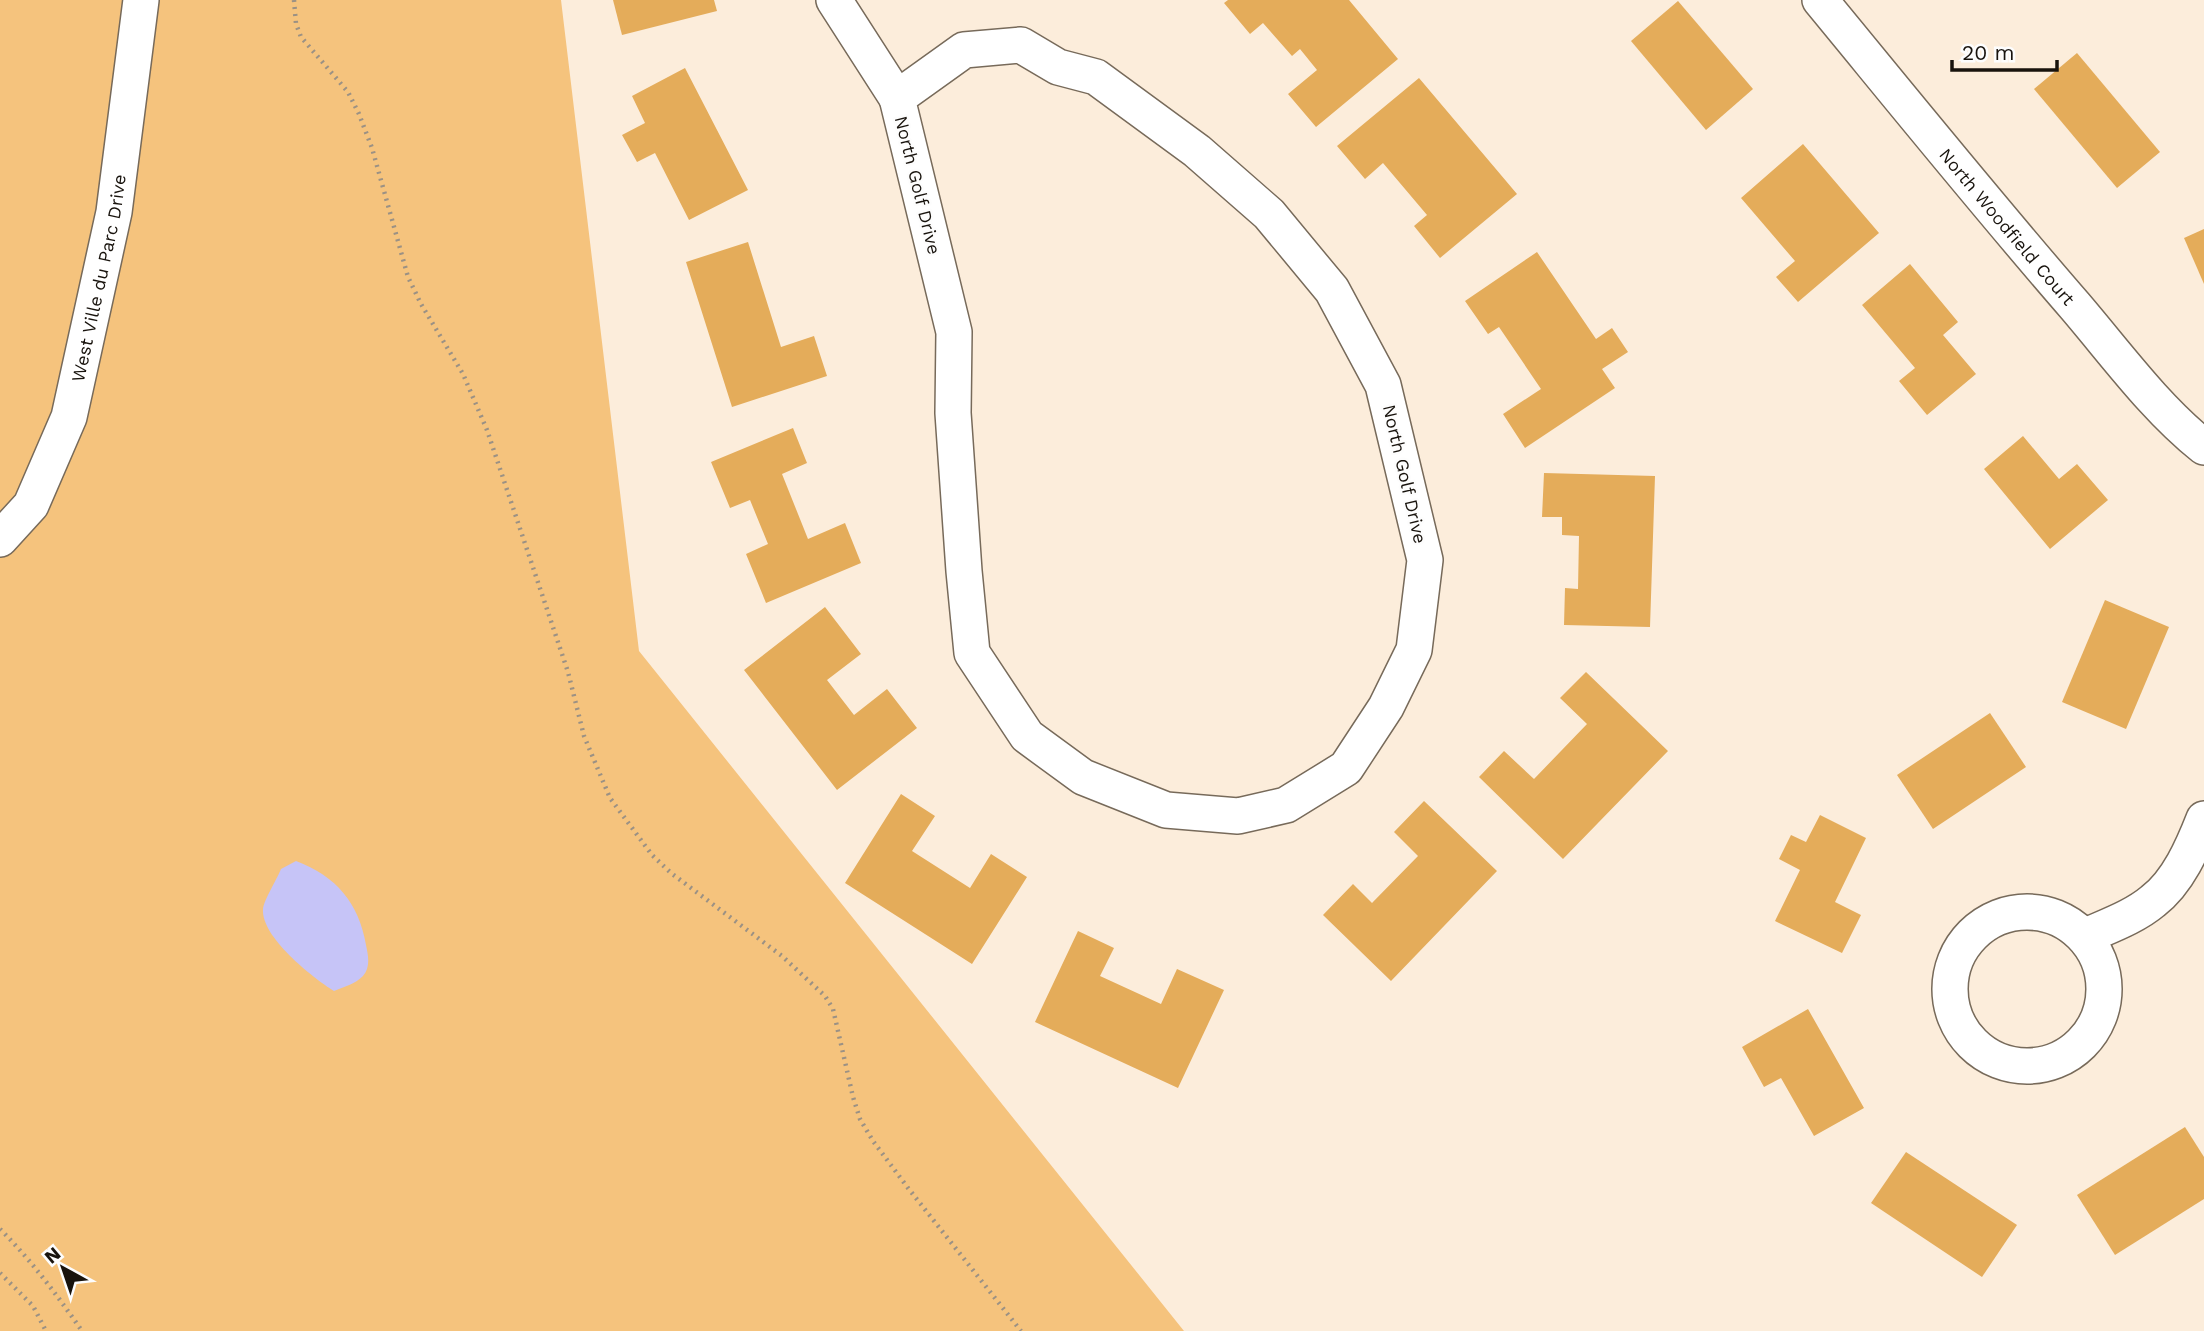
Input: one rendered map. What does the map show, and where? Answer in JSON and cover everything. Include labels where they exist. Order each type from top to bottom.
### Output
[{"type":"street","name":"West Ville du Parc Drive","points":[[0,539],[31,505],[69,417],[114,212],[141,0]]},
{"type":"street","name":"North Golf Drive","points":[[834,0],[897,98],[954,332],[953,413],[972,653],[1027,736],[1083,777],[1166,810],[1238,816],[1286,805],[1346,768],[1386,707],[1414,650],[1425,560],[1405,467],[1383,385],[1332,290],[1269,214],[1197,151],[1097,77],[1058,67],[1021,45],[976,49],[964,51],[897,98]]},
{"type":"street","name":"North Woodfield Court","points":[[1820,0],[2016,238],[2156,400],[2204,447]]},
{"type":"street","points":[[2086,936],[2154,901],[2169,884],[2193,847],[2204,819]]},
{"type":"street","points":[[2017,911],[2042,912],[2066,921],[2086,936],[2099,958],[2105,984],[2103,1010],[2092,1033],[2073,1052],[2050,1064],[2024,1066],[1998,1061],[1976,1048],[1960,1028],[1951,1004],[1950,979],[1957,955],[1972,934],[1993,919],[2017,911]]},
{"type":"path","points":[[294,0],[296,24],[301,37],[348,92],[359,114],[372,148],[408,277],[463,374],[487,430],[568,672],[584,736],[610,798],[652,855],[671,873],[782,956],[825,996],[833,1009],[860,1119],[908,1188],[1021,1331]]},
{"type":"path","points":[[0,1228],[52,1288],[82,1331]]},
{"type":"path","points":[[0,1273],[33,1306],[46,1331]]},
{"type":"shaded area","points":[[0,0],[561,0],[639,651],[1184,1331],[0,1331]]},
{"type":"water","points":[[296,861],[334,883],[351,904],[363,930],[368,957],[366,972],[356,981],[334,991],[313,976],[279,944],[265,920],[264,905],[281,869]]},
{"type":"building","points":[[613,0],[714,0],[717,11],[622,35]]},
{"type":"building","points":[[1228,0],[1349,0],[1398,59],[1316,127],[1288,94],[1317,70],[1300,49],[1292,56],[1263,23],[1250,34],[1224,3]]},
{"type":"building","points":[[1678,1],[1753,89],[1706,130],[1631,41]]},
{"type":"building","points":[[2077,53],[2160,152],[2117,188],[2034,89]]},
{"type":"building","points":[[685,68],[748,190],[689,220],[655,153],[637,162],[622,135],[645,123],[632,96]]},
{"type":"building","points":[[1419,78],[1517,194],[1440,258],[1414,226],[1427,215],[1383,163],[1365,179],[1337,146]]},
{"type":"building","points":[[1803,144],[1879,233],[1798,302],[1776,277],[1795,261],[1741,198]]},
{"type":"building","points":[[2204,229],[2204,284],[2184,238]]},
{"type":"building","points":[[748,242],[781,347],[814,336],[827,376],[732,407],[686,262]]},
{"type":"building","points":[[1537,252],[1596,339],[1612,328],[1628,352],[1602,369],[1615,388],[1525,448],[1503,414],[1541,389],[1499,327],[1488,334],[1465,301]]},
{"type":"building","points":[[1910,264],[1958,322],[1943,335],[1976,374],[1927,415],[1899,381],[1915,368],[1862,305]]},
{"type":"building","points":[[793,428],[807,463],[782,474],[808,539],[845,523],[861,563],[766,603],[746,554],[768,544],[750,500],[730,508],[711,462]]},
{"type":"building","points":[[2023,436],[2059,479],[2077,464],[2108,500],[2050,549],[1984,469]]},
{"type":"building","points":[[1544,473],[1655,476],[1650,627],[1564,625],[1565,588],[1578,589],[1579,536],[1562,535],[1562,517],[1542,517]]},
{"type":"building","points":[[2105,600],[2169,627],[2126,729],[2062,702]]},
{"type":"building","points":[[825,607],[861,654],[827,680],[854,715],[887,689],[917,728],[837,790],[744,670]]},
{"type":"building","points":[[1586,672],[1668,751],[1563,859],[1479,777],[1504,751],[1534,779],[1587,724],[1560,698]]},
{"type":"building","points":[[1990,713],[2026,767],[1933,829],[1897,775]]},
{"type":"building","points":[[901,794],[935,816],[912,851],[970,888],[991,854],[1027,877],[972,964],[845,883]]},
{"type":"building","points":[[1424,801],[1497,871],[1391,981],[1323,915],[1353,884],[1372,903],[1418,856],[1394,832]]},
{"type":"building","points":[[1820,815],[1866,838],[1835,902],[1861,915],[1842,953],[1775,921],[1800,870],[1779,859],[1791,835],[1806,842]]},
{"type":"building","points":[[1078,931],[1114,948],[1100,976],[1161,1004],[1177,969],[1224,990],[1178,1088],[1035,1022]]},
{"type":"building","points":[[1808,1009],[1864,1108],[1814,1136],[1781,1078],[1764,1087],[1742,1047]]},
{"type":"building","points":[[2185,1127],[2204,1157],[2204,1199],[2115,1255],[2077,1195]]},
{"type":"building","points":[[1906,1152],[2017,1225],[1982,1277],[1871,1203]]}]
